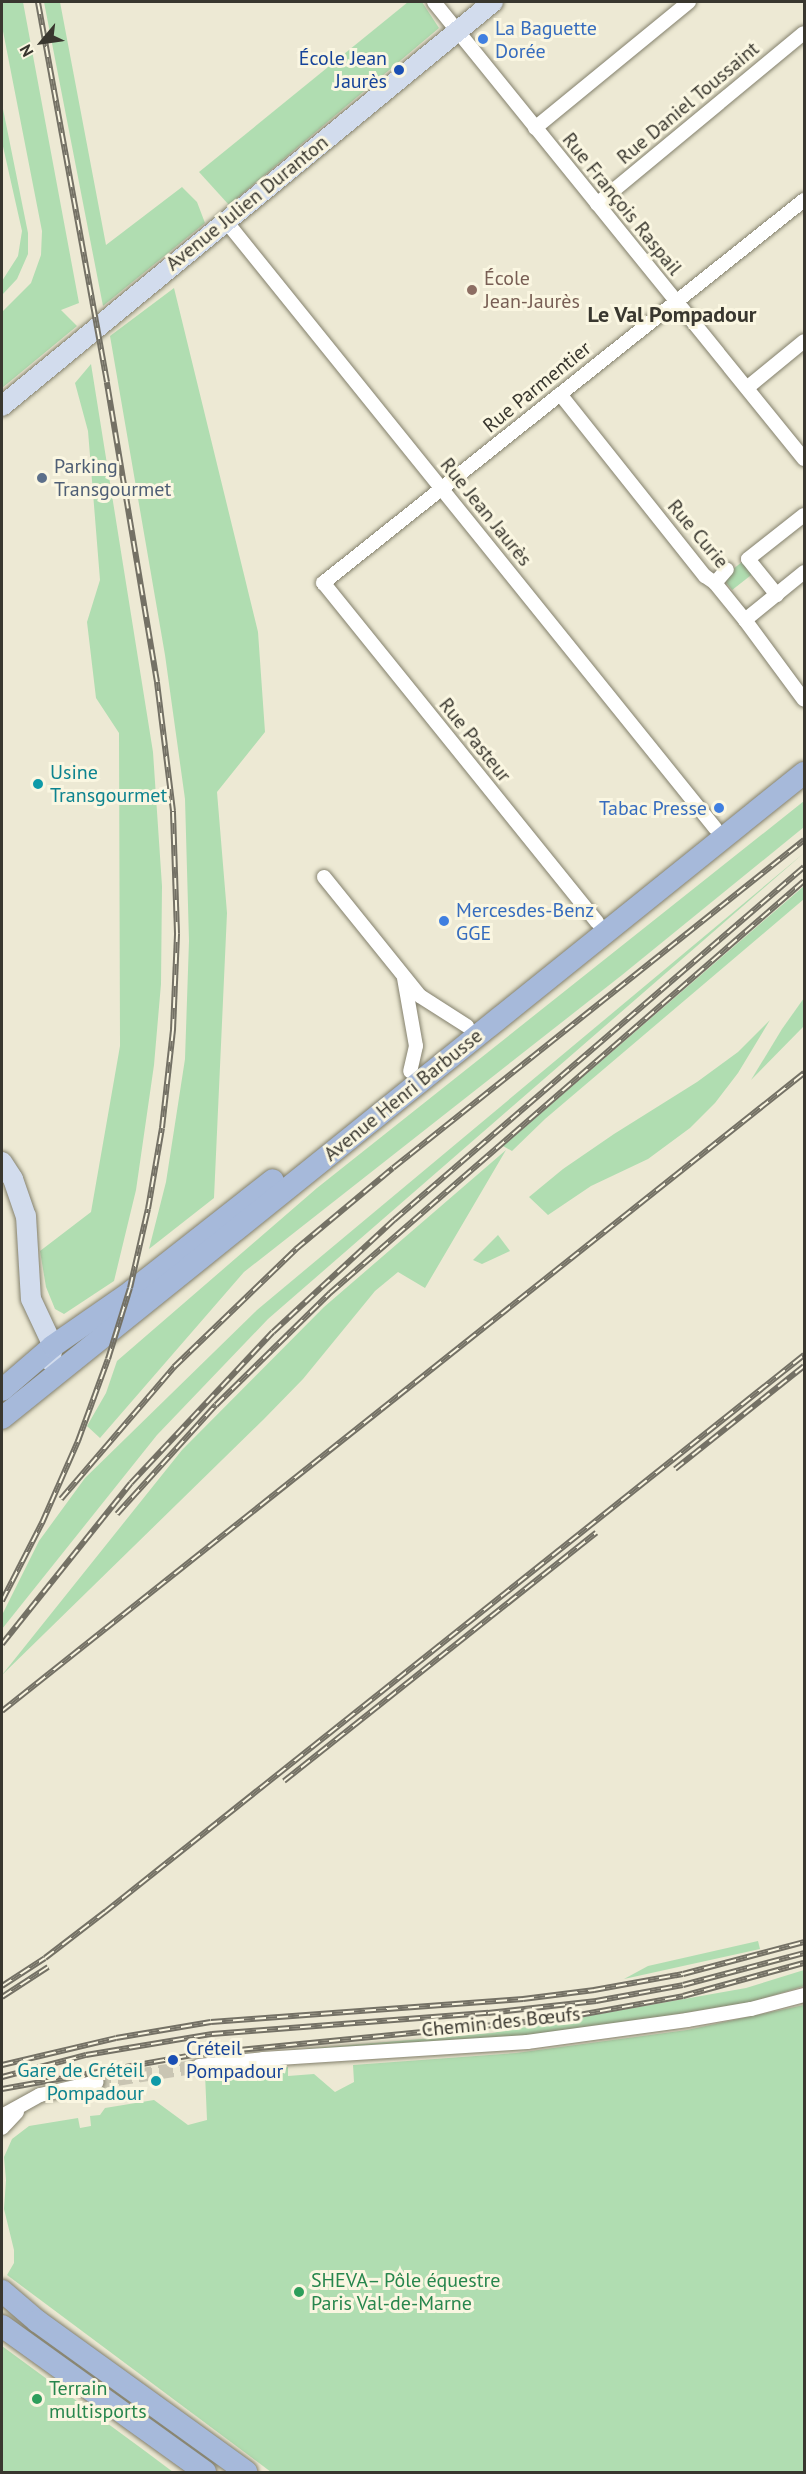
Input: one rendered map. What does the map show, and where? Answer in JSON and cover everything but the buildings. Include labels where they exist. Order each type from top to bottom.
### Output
[{"type":"main road","name":"Avenue Julien Duranton","points":[[2,406],[225,220],[494,2]]},
{"type":"main road","name":"Avenue Henri Barbusse","points":[[2,1390],[52,1346],[132,1291],[804,755]]},
{"type":"main road","name":"Avenue Henri Barbusse","points":[[5,1415],[804,773]]},
{"type":"main road","points":[[2,1162],[13,1179],[24,1207],[28,1233],[31,1299],[52,1346],[49,1363],[23,1385],[5,1415]]},
{"type":"main road","points":[[2,2291],[37,2321],[246,2472]]},
{"type":"main road","points":[[2,2326],[205,2472]]},
{"type":"street","name":"Rue François Raspail","points":[[434,2],[804,459]]},
{"type":"street","points":[[535,128],[689,2]]},
{"type":"street","name":"Rue Daniel Toussaint","points":[[597,204],[804,33]]},
{"type":"street","name":"Rue Parmentier","points":[[323,583],[804,200]]},
{"type":"street","name":"Rue Jean Jaurès","points":[[225,220],[715,828]]},
{"type":"street","points":[[747,387],[804,341]]},
{"type":"street","name":"Rue Curie","points":[[560,394],[705,576],[715,583],[745,620],[804,700]]},
{"type":"street","points":[[777,595],[748,559],[804,515]]},
{"type":"street","points":[[715,583],[728,568]]},
{"type":"street","points":[[745,620],[804,572]]},
{"type":"street","name":"Rue Pasteur","points":[[323,583],[597,922]]},
{"type":"street","points":[[324,878],[420,996],[467,1026]]},
{"type":"street","points":[[404,978],[416,1046],[410,1071]]},
{"type":"street","name":"Chemin des Bœufs","points":[[199,2066],[263,2059],[528,2042],[687,2020],[751,2009],[804,1995]]},
{"type":"street","points":[[2,2105],[97,2082]]},
{"type":"street","points":[[2,2116],[30,2100]]},
{"type":"street","points":[[2,2127],[30,2100]]},
{"type":"green space","points":[[2,2],[23,2],[79,303],[61,310],[77,326],[2,388],[2,312],[31,283],[41,255],[42,231],[2,26]]},
{"type":"green space","points":[[44,2],[60,2],[106,245],[182,187],[197,202],[205,223],[103,306]]},
{"type":"green space","points":[[408,2],[422,2],[439,28],[229,205],[199,172]]},
{"type":"green space","points":[[2,104],[28,233],[28,254],[17,279],[2,295],[2,281],[18,256],[22,231],[2,142]]},
{"type":"green space","points":[[174,288],[258,632],[265,732],[217,792],[227,913],[214,1198],[149,1249],[166,1182],[185,1059],[189,941],[185,799],[165,655],[110,336]]},
{"type":"green space","points":[[91,364],[153,752],[162,886],[161,984],[154,1065],[136,1190],[114,1281],[64,1314],[55,1309],[46,1287],[40,1251],[91,1212],[120,1046],[119,733],[96,698],[87,622],[100,580],[88,431],[75,383]]},
{"type":"green space","points":[[742,562],[752,575],[732,590],[722,577]]},
{"type":"green space","points":[[804,801],[804,827],[622,975],[244,1272],[100,1438],[87,1426],[106,1393],[117,1361],[317,1188]]},
{"type":"green space","points":[[804,853],[268,1319],[157,1435],[2,1629],[2,1615],[39,1541],[85,1478],[257,1310]]},
{"type":"green space","points":[[804,886],[804,899],[545,1119],[512,1151],[503,1146]]},
{"type":"green space","points":[[804,998],[804,1026],[751,1080],[782,1029]]},
{"type":"green space","points":[[770,1020],[738,1073],[715,1103],[690,1128],[648,1159],[591,1186],[548,1215],[529,1197],[563,1169],[697,1082],[738,1052]]},
{"type":"green space","points":[[506,1150],[425,1288],[398,1272],[375,1291],[303,1379],[2,1675],[182,1450],[324,1307]]},
{"type":"green space","points":[[498,1235],[510,1251],[482,1264],[473,1260]]},
{"type":"green space","points":[[758,1941],[760,1949],[624,1979],[648,1966]]},
{"type":"green space","points":[[804,1970],[804,1986],[751,2002],[659,2017],[508,2039],[292,2050],[492,2033],[746,1988]]},
{"type":"green space","points":[[804,2005],[804,2472],[271,2472],[7,2275],[14,2263],[14,2250],[4,2209],[6,2180],[4,2157],[12,2139],[29,2126],[78,2118],[80,2128],[91,2126],[90,2116],[100,2115],[105,2108],[154,2100],[188,2125],[207,2120],[205,2074],[288,2067],[288,2076],[314,2074],[335,2092],[354,2082],[353,2065],[516,2053],[687,2030]]},
{"type":"green space","name":"Terrain multisports","points":[[2,2346],[145,2451],[173,2472],[2,2472]]},
{"type":"tunnel","points":[[97,2082],[199,2066]]},
{"type":"railway","points":[[2,1601],[42,1523],[78,1441],[108,1359],[130,1288],[148,1209],[162,1128],[173,1030],[177,933],[173,811],[157,682],[107,382],[38,2]]},
{"type":"railway","points":[[61,1499],[174,1367],[296,1249],[393,1168],[804,840]]},
{"type":"railway","points":[[2,1644],[131,1483],[273,1332],[394,1220],[804,867]]},
{"type":"railway","points":[[117,1514],[216,1405],[330,1293],[804,881]]},
{"type":"railway","points":[[2,1711],[804,1073]]},
{"type":"railway","points":[[2,1986],[45,1958],[105,1912],[804,1355]]},
{"type":"railway","points":[[675,1469],[804,1366]]},
{"type":"railway","points":[[284,1781],[596,1533]]},
{"type":"railway","points":[[2,2065],[116,2038],[211,2022],[523,1999],[594,1990],[683,1974],[804,1942]]},
{"type":"railway","points":[[2,2077],[86,2055],[212,2034],[488,2013],[596,2001],[683,1985],[804,1953]]},
{"type":"railway","points":[[2,2089],[198,2054],[557,2019],[683,1996],[804,1963]]},
{"type":"railway","points":[[2,1997],[48,1967]]},
{"type":"place","name":"La Baguette Dorée","points":[[483,39]]},
{"type":"place","name":"École Jean Jaurès","points":[[399,70]]},
{"type":"place","name":"École Jean-Jaurès","points":[[472,290]]},
{"type":"place","name":"Parking Transgourmet","points":[[42,478]]},
{"type":"place","name":"Usine Transgourmet","points":[[38,784]]},
{"type":"place","name":"Tabac Presse","points":[[719,808]]},
{"type":"place","name":"Mercesdes-Benz GGE","points":[[444,921]]},
{"type":"place","name":"Créteil Pompadour","points":[[173,2060]]},
{"type":"place","name":"Gare de Créteil Pompadour","points":[[156,2081]]},
{"type":"place","name":"SHEVA– Pôle équestre Paris Val-de-Marne","points":[[299,2292]]},
{"type":"place","name":"Terrain multisports","points":[[37,2399]]},
{"type":"district","name":"Le Val Pompadour","points":[[672,315]]}]
